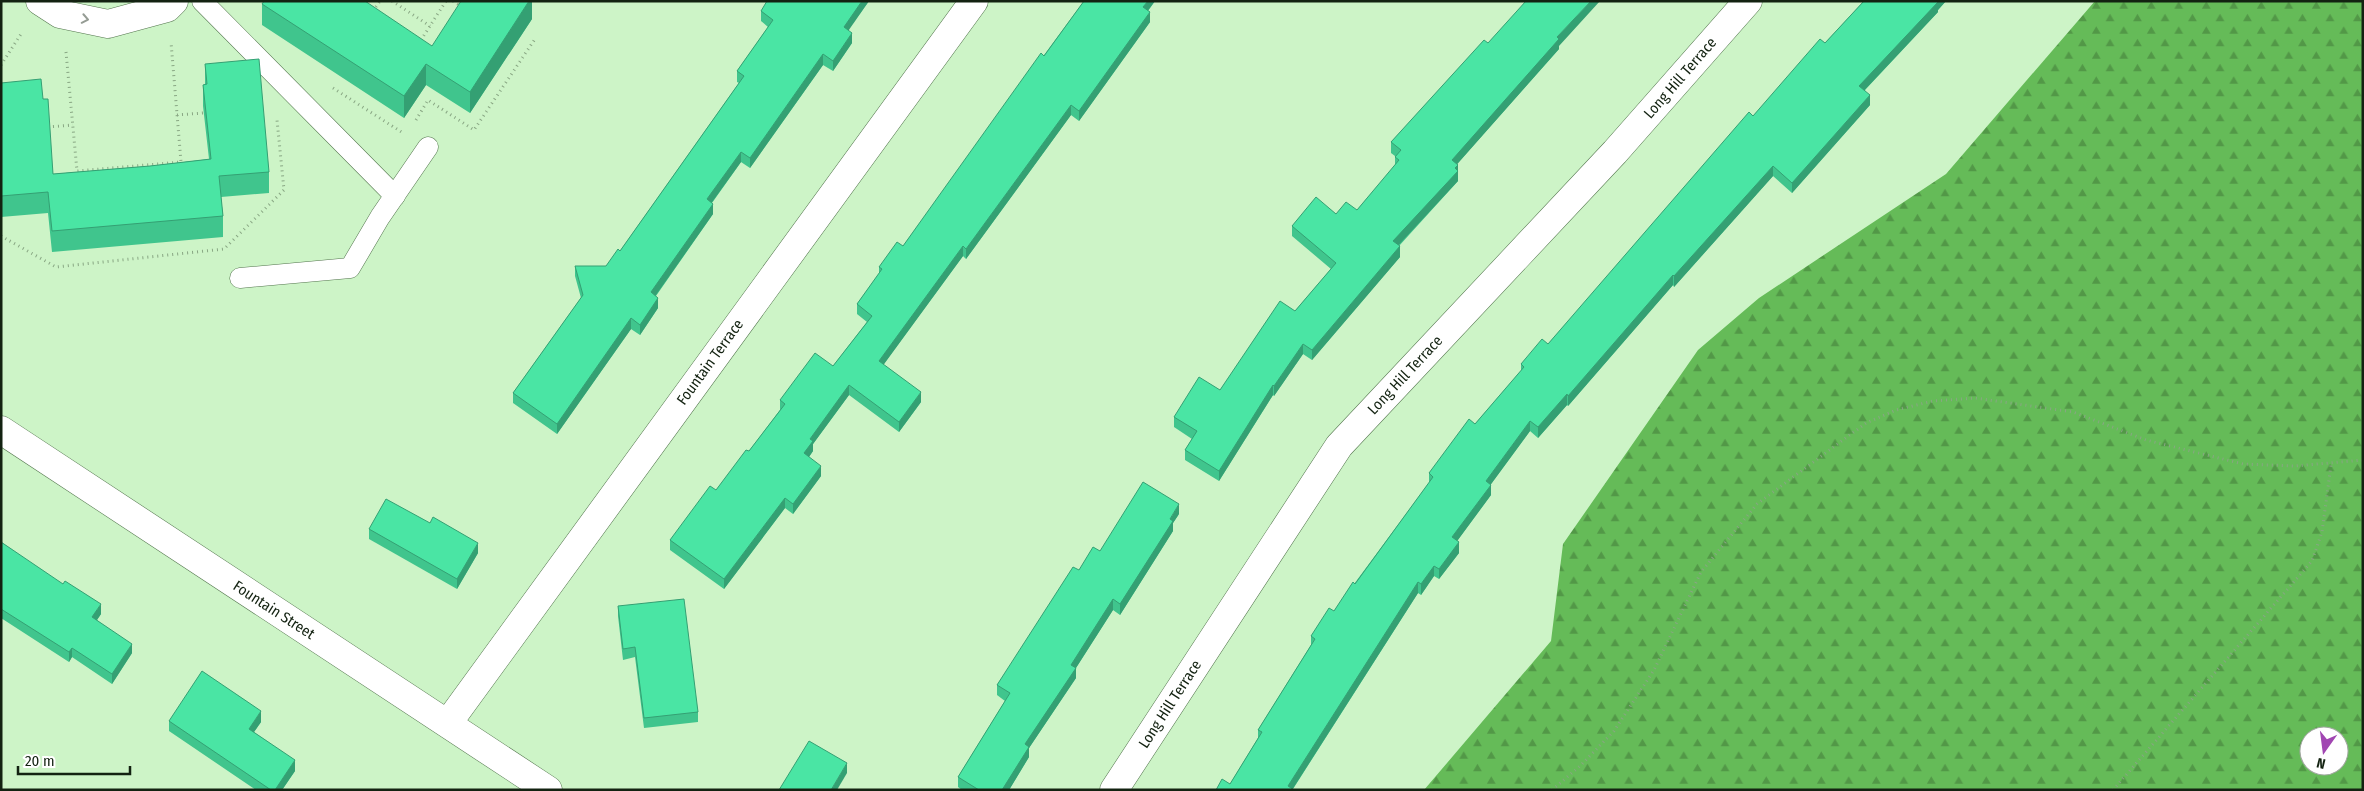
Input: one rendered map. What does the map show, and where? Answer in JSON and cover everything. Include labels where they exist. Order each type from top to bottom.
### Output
[{"type":"street","points":[[40,1],[60,14],[108,24],[167,8],[174,1]]},
{"type":"street","name":"Fountain Terrace","points":[[448,723],[974,1]]},
{"type":"street","name":"Long Hill Terrace","points":[[1114,790],[1339,446],[1615,152],[1748,1]]},
{"type":"street","name":"Fountain Street","points":[[1,430],[548,790]]},
{"type":"lane","points":[[202,1],[395,196]]},
{"type":"lane","points":[[240,278],[350,268],[428,147]]},
{"type":"path","points":[[370,16],[380,1]]},
{"type":"path","points":[[392,1],[430,26]]},
{"type":"path","points":[[417,46],[446,1]]},
{"type":"path","points":[[453,1],[468,10]]},
{"type":"path","points":[[1,65],[21,34]]},
{"type":"path","points":[[415,121],[428,100],[474,130],[535,38]]},
{"type":"path","points":[[171,41],[181,162]]},
{"type":"path","points":[[66,52],[77,171],[74,176]]},
{"type":"path","points":[[330,86],[406,135]]},
{"type":"path","points":[[1,236],[56,267],[224,249],[284,190],[276,110]]},
{"type":"path","points":[[177,115],[203,113]]},
{"type":"path","points":[[48,127],[73,125]]},
{"type":"path","points":[[77,171],[181,162],[186,166]]},
{"type":"path","points":[[130,167],[131,174]]},
{"type":"path","points":[[1552,790],[1580,766],[1614,731],[1654,670],[1701,572],[1757,504],[1866,423],[1896,410],[1933,401],[1975,398],[2073,412],[2146,440],[2243,464],[2295,466],[2363,460]]},
{"type":"path","points":[[2113,790],[2312,561],[2322,532],[2331,464]]},
{"type":"green space","points":[[2095,1],[2363,1],[2363,790],[1424,790],[1551,641],[1563,544],[1698,350],[1759,298],[1946,174]]},
{"type":"building","points":[[264,1],[365,1],[432,46],[461,1],[529,1],[470,92],[426,64],[404,96],[262,4]]},
{"type":"building","points":[[767,1],[862,1],[844,27],[852,33],[833,61],[823,54],[750,158],[741,152],[707,199],[713,204],[651,292],[658,298],[640,325],[631,318],[557,424],[513,393],[583,295],[575,266],[606,266],[618,249],[620,251],[744,76],[737,71],[773,20],[761,11]]},
{"type":"building","points":[[1084,1],[1148,1],[1143,7],[1150,12],[1079,111],[1071,105],[966,249],[963,246],[879,361],[921,392],[899,422],[849,385],[810,439],[813,441],[804,453],[821,466],[793,504],[785,498],[724,579],[670,540],[710,486],[716,490],[746,450],[749,451],[785,404],[780,400],[815,353],[833,366],[872,316],[857,304],[882,269],[879,267],[897,242],[903,246],[1041,53],[1044,56]]},
{"type":"building","points":[[1526,1],[1591,1],[1557,37],[1559,39],[1452,160],[1458,165],[1455,168],[1458,171],[1393,241],[1400,246],[1312,350],[1303,344],[1273,385],[1219,471],[1185,450],[1197,431],[1174,417],[1199,377],[1220,390],[1280,301],[1295,311],[1336,263],[1292,226],[1316,197],[1336,214],[1346,202],[1357,210],[1399,160],[1395,157],[1401,150],[1391,142],[1484,40],[1488,43]]},
{"type":"building","points":[[1864,1],[1938,2],[1859,86],[1870,95],[1792,183],[1773,166],[1673,275],[1568,396],[1567,394],[1538,427],[1530,421],[1486,481],[1491,485],[1452,537],[1459,542],[1439,569],[1434,566],[1421,584],[1418,582],[1288,786],[1294,790],[1216,790],[1222,779],[1230,784],[1262,732],[1258,730],[1315,639],[1311,636],[1329,608],[1334,611],[1353,582],[1355,584],[1433,477],[1429,473],[1469,419],[1475,424],[1524,367],[1521,364],[1542,339],[1548,344],[1749,112],[1753,116],[1820,39],[1825,43]]},
{"type":"building","points":[[259,59],[269,172],[219,176],[223,216],[52,231],[48,192],[1,196],[1,83],[41,79],[43,99],[48,99],[53,174],[150,166],[211,159],[203,85],[207,84],[205,64]]},
{"type":"building","points":[[1143,482],[1179,504],[1170,519],[1173,521],[1120,604],[1113,599],[1071,665],[1076,668],[1025,744],[1029,747],[1002,790],[979,790],[958,777],[1010,693],[997,685],[1073,567],[1079,570],[1093,547],[1100,551]]},
{"type":"building","points":[[386,499],[430,523],[433,517],[478,543],[457,579],[369,529]]},
{"type":"building","points":[[1,542],[63,584],[65,581],[101,604],[92,617],[132,644],[112,674],[72,648],[69,652],[1,609]]},
{"type":"building","points":[[684,599],[698,712],[644,718],[635,647],[623,649],[618,606]]},
{"type":"building","points":[[202,671],[261,711],[249,729],[295,760],[275,790],[271,790],[169,721]]},
{"type":"building","points":[[809,741],[847,763],[831,790],[779,790]]}]
